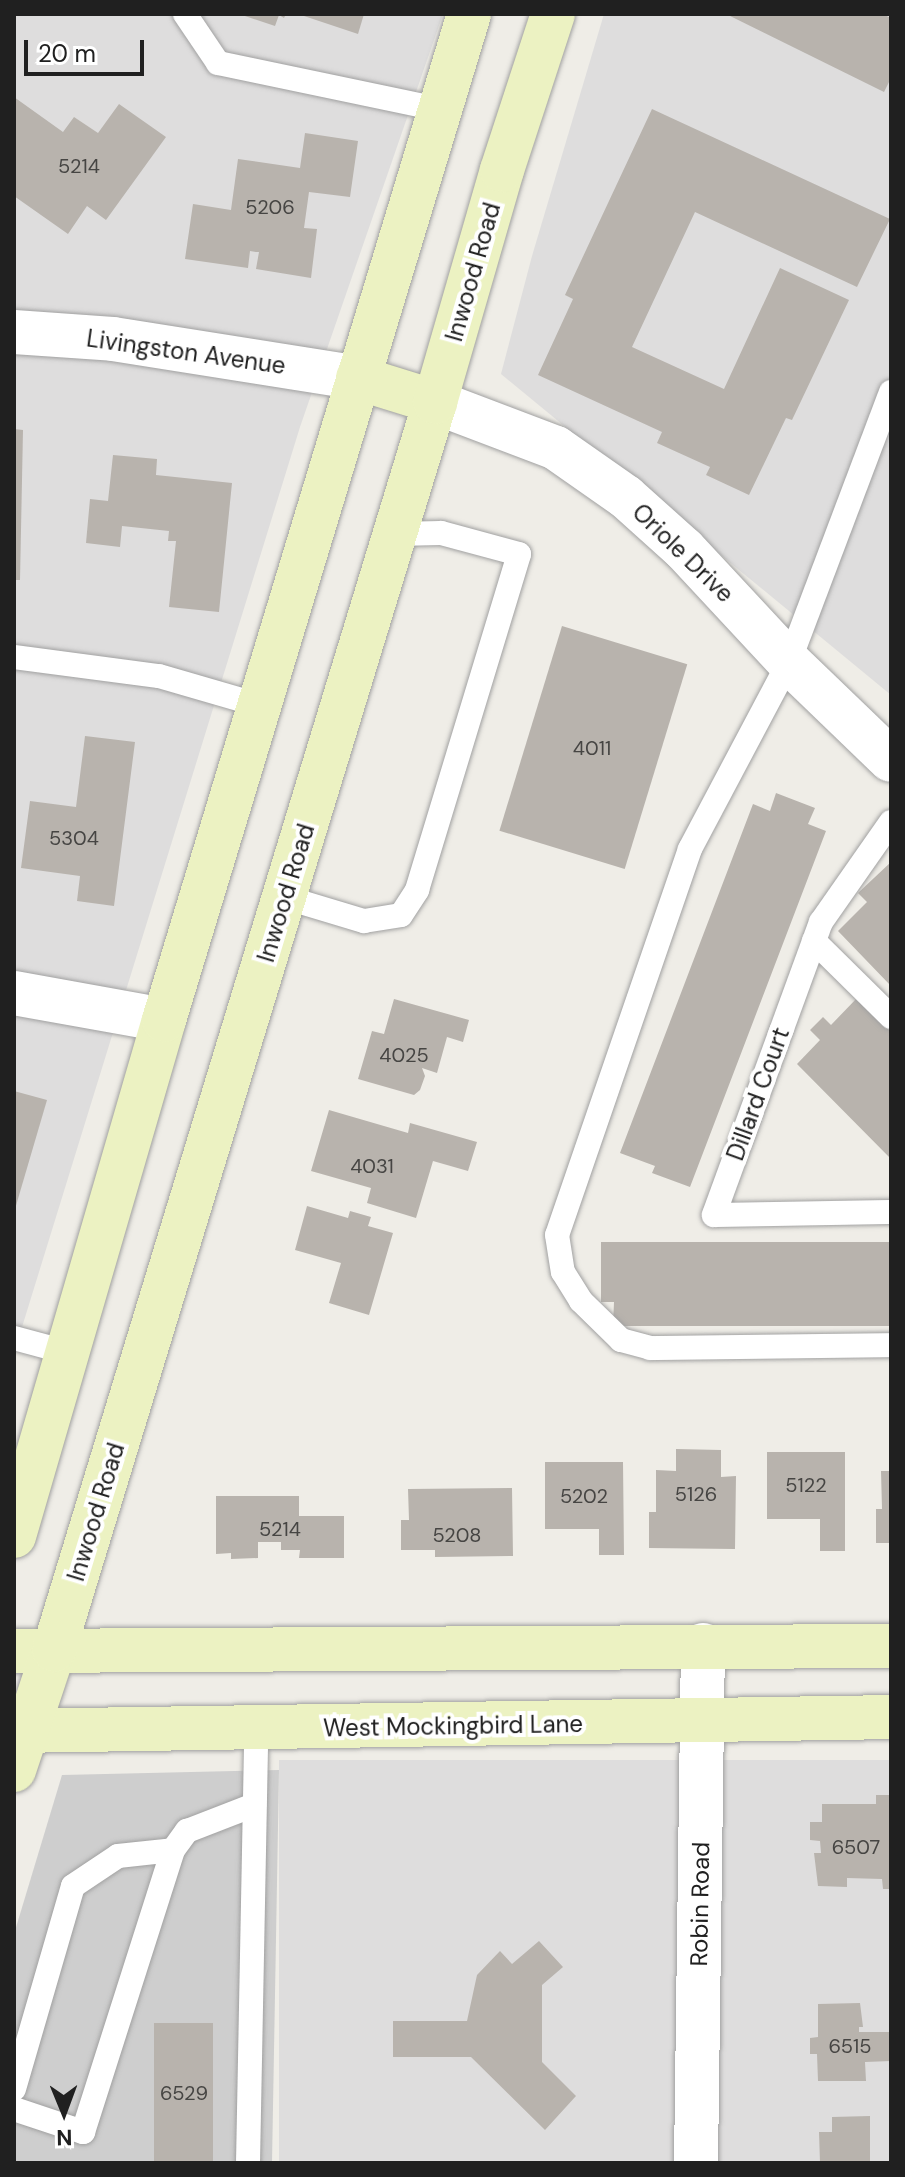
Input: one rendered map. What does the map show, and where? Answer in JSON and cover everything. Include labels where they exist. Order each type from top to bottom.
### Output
[{"type":"main road","points":[[14,1536],[164,1020],[469,14]]},
{"type":"main road","name":"Inwood Road","points":[[18,1744],[34,1650],[284,897],[435,402],[502,170],[553,14]]},
{"type":"main road","points":[[358,378],[435,402]]},
{"type":"main road","points":[[34,1650],[891,1646]]},
{"type":"main road","name":"West Mockingbird Lane","points":[[18,1744],[256,1729],[891,1717]]},
{"type":"street","name":"Livingston Avenue","points":[[14,332],[113,339],[358,378]]},
{"type":"street","name":"Oriole Drive","points":[[435,402],[556,448],[626,497],[684,549],[789,662],[891,760]]},
{"type":"street","points":[[14,993],[164,1020]]},
{"type":"street","name":"Robin Road","points":[[696,2163],[703,1645]]},
{"type":"lane","points":[[185,14],[218,63],[438,109]]},
{"type":"lane","points":[[891,392],[789,662],[690,849],[557,1235],[563,1272],[581,1301],[621,1340],[650,1348],[891,1345]]},
{"type":"lane","points":[[284,897],[364,921],[401,915],[417,890],[519,554],[441,533],[395,534]]},
{"type":"lane","points":[[14,657],[159,676],[259,705]]},
{"type":"lane","name":"Dillard Court","points":[[891,822],[821,922],[714,1215],[891,1212]]},
{"type":"lane","points":[[814,941],[891,1017]]},
{"type":"lane","points":[[14,1338],[66,1352]]},
{"type":"lane","points":[[248,2163],[256,1729]]},
{"type":"lane","points":[[14,2109],[83,2132],[173,1850],[187,1831],[254,1805]]},
{"type":"lane","points":[[14,2089],[73,1886],[118,1856],[173,1850]]},
{"type":"shaded area","points":[[14,14],[443,14],[300,427],[14,1353]]},
{"type":"shaded area","points":[[604,14],[891,14],[891,695],[501,374],[532,256]]},
{"type":"shaded area","points":[[279,1760],[891,1760],[891,2163],[279,2163]]},
{"type":"shaded area","points":[[279,1770],[272,2163],[14,2163],[14,1934],[62,1775]]},
{"type":"building","points":[[239,14],[286,14],[284,18],[279,15],[275,26]]},
{"type":"building","points":[[298,14],[364,14],[358,34]]},
{"type":"building","points":[[726,14],[882,14],[891,18],[891,78],[884,92]]},
{"type":"building","points":[[14,97],[63,132],[74,117],[98,133],[119,104],[166,137],[106,220],[87,206],[68,234],[14,196]]},
{"type":"building","points":[[652,109],[890,219],[857,287],[695,212],[632,347],[724,389],[780,268],[849,300],[792,420],[786,418],[749,495],[706,475],[710,467],[657,443],[662,432],[538,375],[573,299],[565,295]]},
{"type":"building","points":[[305,133],[358,141],[350,197],[309,192],[304,228],[317,229],[311,278],[256,269],[259,252],[250,251],[248,268],[185,259],[193,204],[231,210],[238,159],[300,168]]},
{"type":"building","points":[[14,429],[23,430],[20,580],[14,580]]},
{"type":"building","points":[[113,455],[157,459],[156,475],[232,483],[219,612],[169,607],[176,541],[168,541],[169,531],[122,526],[120,547],[86,543],[90,499],[108,501]]},
{"type":"building","points":[[562,626],[687,664],[625,869],[499,831]]},
{"type":"building","points":[[85,736],[135,742],[114,906],[77,901],[80,876],[21,868],[30,801],[76,807]]},
{"type":"building","points":[[776,793],[815,808],[808,824],[826,831],[690,1187],[652,1173],[655,1166],[620,1153],[753,804],[770,811]]},
{"type":"building","points":[[891,862],[891,986],[838,931],[867,902],[858,893]]},
{"type":"building","points":[[857,998],[891,1032],[891,1159],[797,1064],[820,1040],[810,1030],[823,1017],[831,1025]]},
{"type":"building","points":[[394,999],[469,1020],[463,1042],[447,1037],[437,1073],[422,1068],[425,1076],[420,1090],[414,1095],[358,1079],[372,1031],[384,1034]]},
{"type":"building","points":[[14,1091],[47,1100],[15,1209],[14,1209]]},
{"type":"building","points":[[329,1110],[408,1133],[410,1123],[477,1142],[468,1171],[433,1161],[416,1218],[367,1203],[371,1188],[311,1171]]},
{"type":"building","points":[[307,1206],[348,1218],[350,1211],[371,1217],[368,1226],[393,1233],[369,1315],[329,1303],[341,1263],[295,1250]]},
{"type":"building","points":[[601,1242],[891,1242],[891,1326],[613,1326],[614,1302],[601,1302]]},
{"type":"building","points":[[676,1449],[721,1450],[721,1477],[736,1476],[735,1549],[649,1548],[649,1512],[656,1512],[656,1470],[676,1471]]},
{"type":"building","points":[[767,1452],[845,1452],[845,1551],[820,1551],[820,1519],[767,1519]]},
{"type":"building","points":[[545,1462],[623,1462],[624,1555],[599,1555],[599,1529],[545,1529]]},
{"type":"building","points":[[881,1471],[891,1471],[891,1543],[876,1543],[876,1509],[882,1509]]},
{"type":"building","points":[[512,1488],[513,1556],[435,1557],[435,1550],[401,1550],[401,1520],[409,1520],[408,1489]]},
{"type":"building","points":[[216,1496],[299,1496],[299,1516],[344,1516],[344,1558],[299,1558],[300,1550],[281,1550],[281,1542],[258,1542],[258,1558],[231,1559],[231,1553],[216,1554]]},
{"type":"building","points":[[876,1795],[891,1795],[891,1889],[883,1889],[882,1879],[847,1878],[847,1887],[818,1886],[814,1853],[821,1853],[820,1841],[810,1840],[810,1822],[822,1822],[822,1804],[876,1804]]},
{"type":"building","points":[[539,1941],[563,1967],[542,1985],[542,2062],[576,2096],[545,2130],[471,2057],[393,2057],[393,2021],[467,2021],[477,1975],[500,1951],[512,1964]]},
{"type":"building","points":[[860,2003],[863,2027],[859,2027],[859,2032],[891,2032],[891,2061],[865,2062],[866,2081],[818,2081],[817,2054],[810,2054],[810,2038],[818,2037],[818,2004]]},
{"type":"building","points":[[154,2023],[213,2023],[213,2163],[154,2163]]},
{"type":"building","points":[[870,2116],[870,2163],[820,2163],[819,2132],[832,2132],[832,2117]]}]
